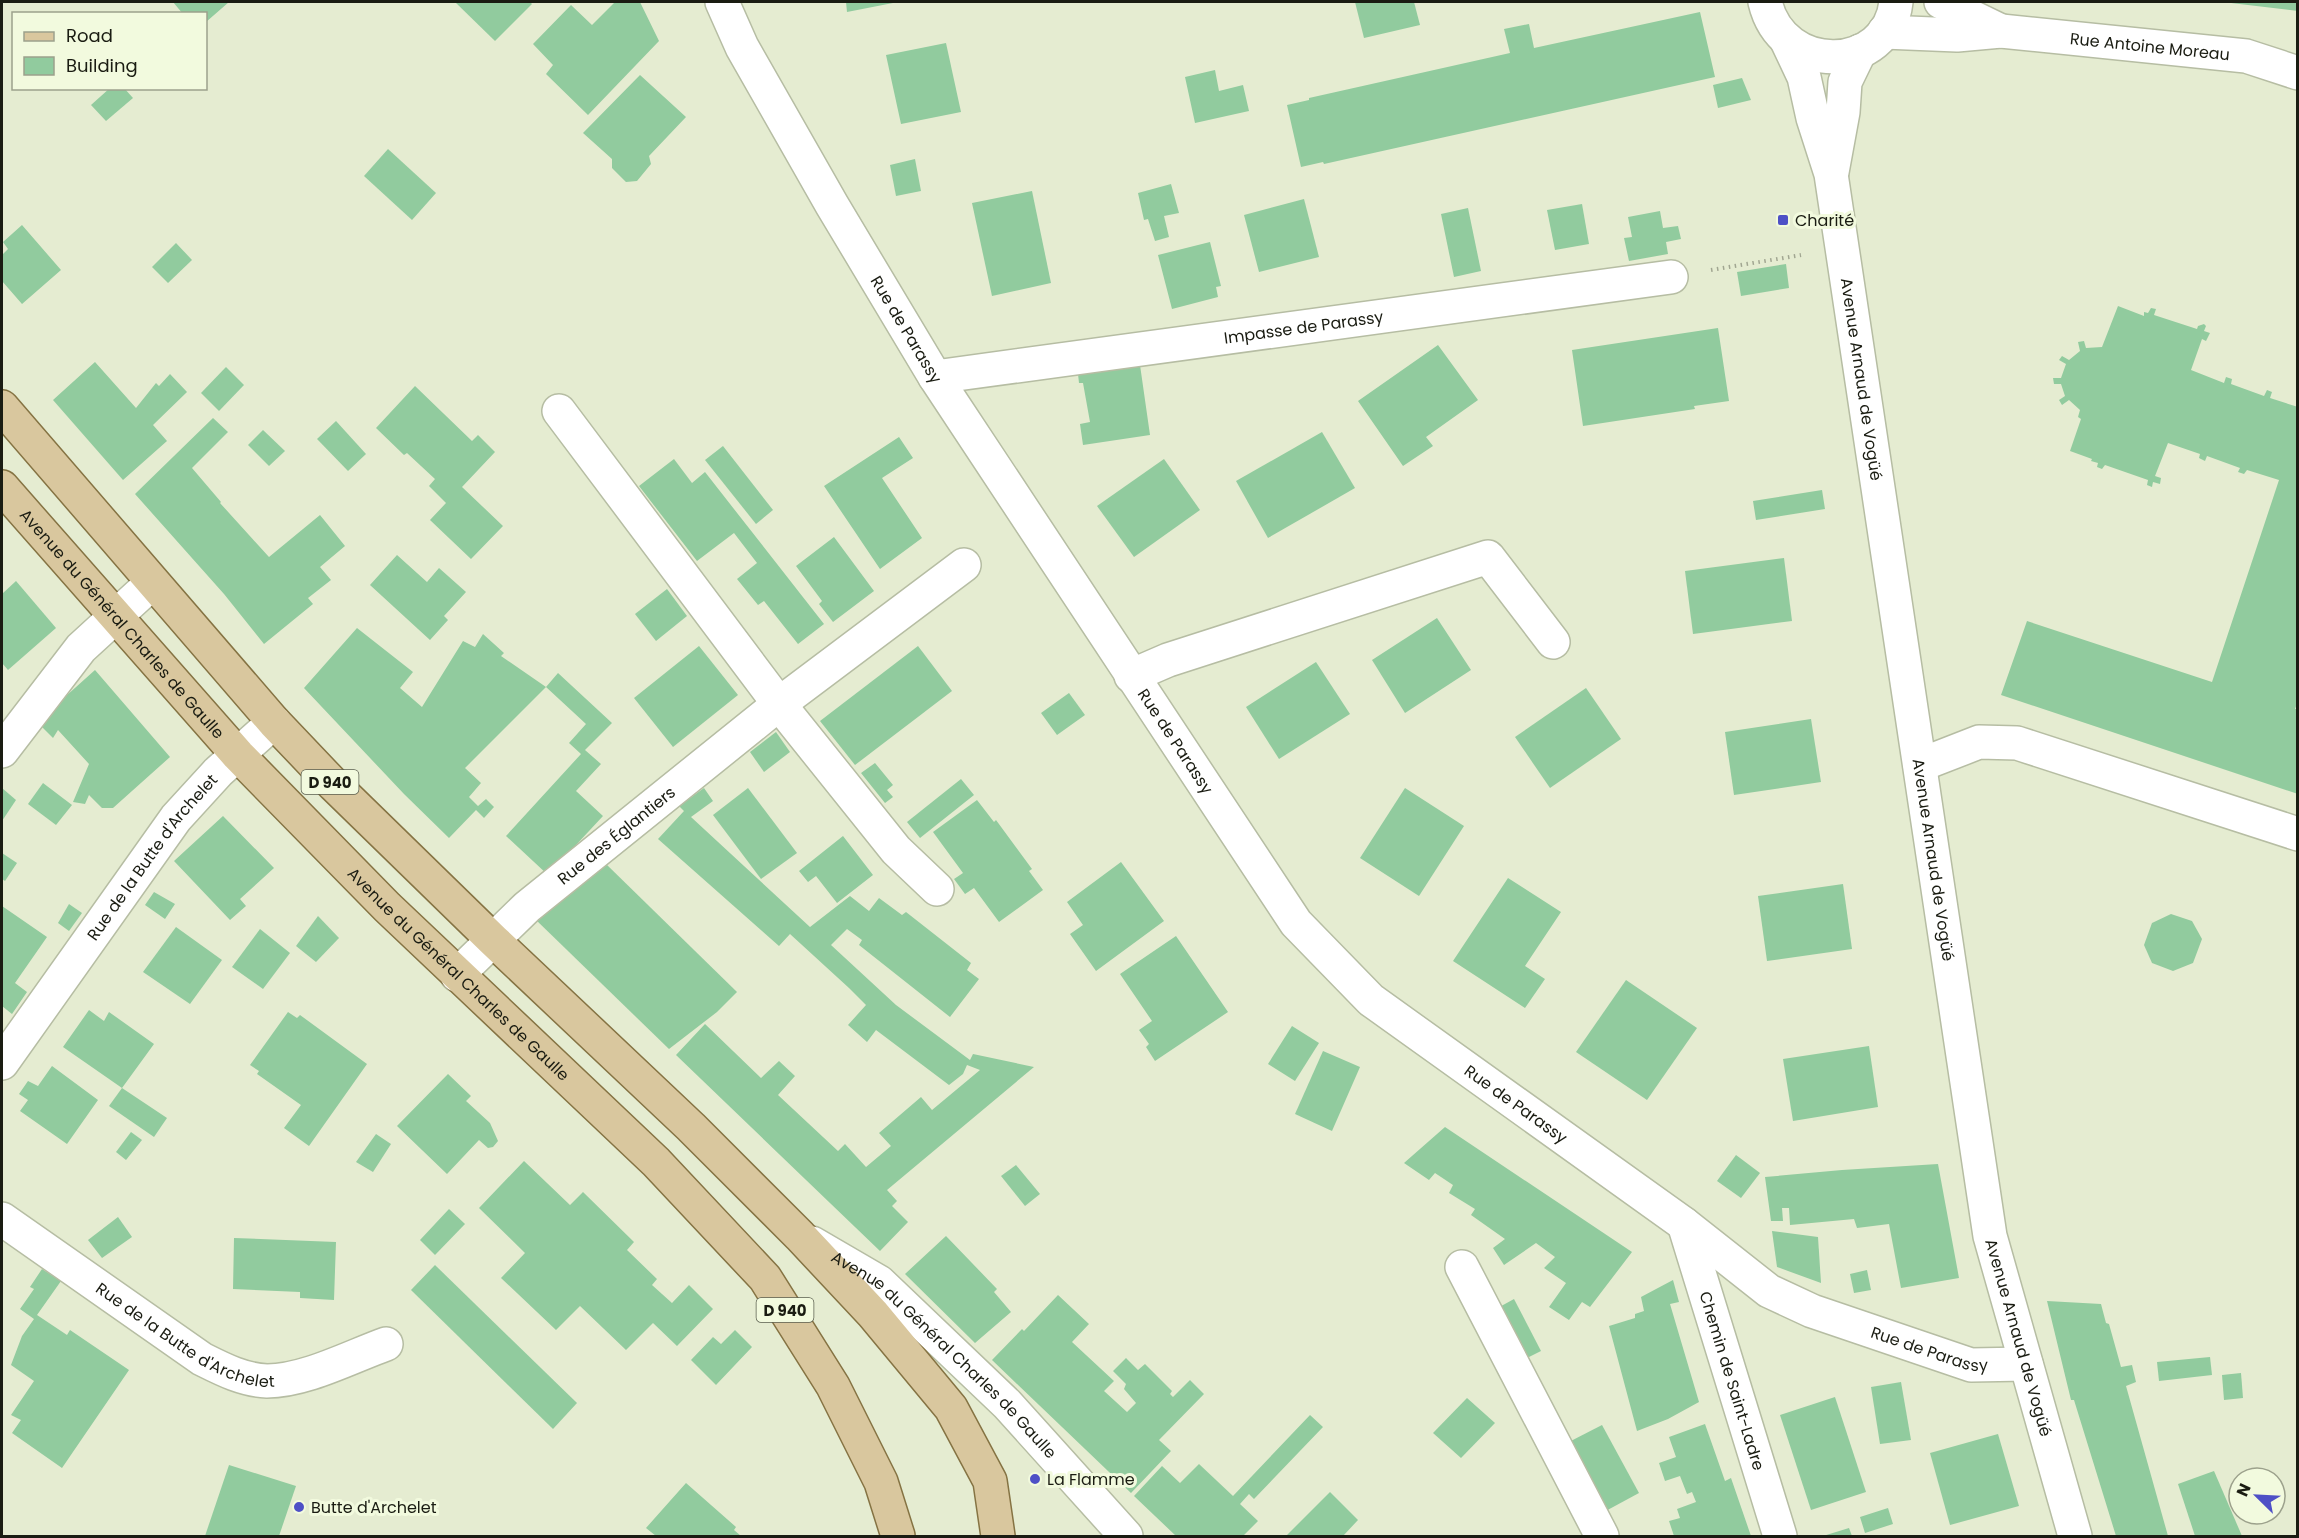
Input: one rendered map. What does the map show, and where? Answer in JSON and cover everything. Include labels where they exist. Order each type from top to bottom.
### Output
[{"type":"main road","name":"Avenue du Général Charles de Gaulle","points":[[2,407],[152,583],[274,722],[334,786],[691,1127],[800,1236],[873,1314],[951,1408],[990,1481],[998,1536]]},
{"type":"main road","name":"Avenue du Général Charles de Gaulle","points":[[2,487],[238,755],[387,907],[656,1162],[765,1278],[833,1386],[881,1482],[898,1536]]},
{"type":"street","name":"Rue de Parassy","points":[[722,2],[742,46],[832,205],[935,377],[1296,923],[1371,1000],[1684,1224],[1769,1291],[1812,1311],[1971,1365],[2026,1364]]},
{"type":"street","name":"Avenue Arnaud de Vogüé","points":[[1765,2],[1768,15],[1776,29],[1787,41],[1809,54],[1835,58],[1872,41]]},
{"type":"street","name":"Avenue Arnaud de Vogüé","points":[[1831,174],[1843,112],[1845,82],[1895,10],[1896,2]]},
{"type":"street","name":"Rue Antoine Moreau","points":[[1941,2],[2001,31]]},
{"type":"street","name":"Rue Antoine Moreau","points":[[1872,41],[2001,31],[2246,56],[2298,73]]},
{"type":"street","name":"Avenue Arnaud de Vogüé","points":[[1787,41],[1804,77],[1813,118],[1831,174],[1990,1236],[2075,1536]]},
{"type":"street","name":"Impasse de Parassy","points":[[935,377],[1671,277]]},
{"type":"street","points":[[559,411],[779,704],[896,850],[937,889]]},
{"type":"street","name":"Rue de Parassy","points":[[1131,676],[1168,660],[1488,557],[1552,642]]},
{"type":"street","name":"Rue des Églantiers","points":[[458,975],[527,907],[779,704],[964,565]]},
{"type":"street","points":[[2,751],[81,648],[152,583]]},
{"type":"street","name":"Rue de la Butte d'Archelet","points":[[2,1063],[176,818],[218,772],[274,722]]},
{"type":"street","points":[[1920,765],[1979,742],[2017,743],[2298,834]]},
{"type":"street","name":"Rue de la Butte d'Archelet","points":[[2,1219],[202,1359],[232,1374],[266,1381],[299,1376],[386,1344]]},
{"type":"street","name":"Chemin de Saint-Ladre","points":[[1684,1224],[1780,1536]]},
{"type":"street","name":"Avenue du Général Charles de Gaulle","points":[[800,1236],[879,1282],[1007,1404],[1126,1536]]},
{"type":"street","points":[[1462,1267],[1602,1536]]},
{"type":"path","points":[[1671,277],[1843,248]]},
{"type":"building","points":[[173,2],[229,2],[207,21],[207,12],[181,12]]},
{"type":"building","points":[[455,2],[530,2],[532,4],[495,41]]},
{"type":"building","points":[[615,2],[640,2],[659,41],[588,115],[546,74],[553,65],[533,44],[571,5],[592,25]]},
{"type":"building","points":[[846,2],[893,2],[893,3],[847,12]]},
{"type":"building","points":[[1355,2],[1414,2],[1420,25],[1364,38]]},
{"type":"building","points":[[2298,2],[2298,11],[2231,3]]},
{"type":"building","points":[[1700,12],[1715,77],[1324,164],[1323,162],[1301,167],[1287,105],[1309,100],[1309,98],[1510,53],[1504,29],[1529,24],[1534,48]]},
{"type":"building","points":[[946,43],[961,112],[901,124],[886,55]]},
{"type":"building","points":[[1215,70],[1219,91],[1243,85],[1249,111],[1195,123],[1185,77]]},
{"type":"building","points":[[640,75],[686,117],[649,156],[651,164],[637,181],[626,182],[612,168],[612,159],[583,133]]},
{"type":"building","points":[[1742,78],[1751,100],[1718,108],[1713,85]]},
{"type":"building","points":[[108,90],[126,90],[133,98],[106,121],[91,105]]},
{"type":"building","points":[[388,149],[436,193],[412,220],[364,176]]},
{"type":"building","points":[[915,159],[921,191],[896,196],[890,165]]},
{"type":"building","points":[[1171,184],[1179,213],[1164,216],[1169,237],[1155,241],[1148,219],[1144,220],[1138,193]]},
{"type":"building","points":[[1032,191],[1051,283],[992,296],[972,203]]},
{"type":"building","points":[[1304,199],[1319,257],[1259,272],[1244,215]]},
{"type":"building","points":[[1582,204],[1589,244],[1555,250],[1547,210]]},
{"type":"building","points":[[1468,208],[1481,271],[1454,277],[1441,214]]},
{"type":"building","points":[[1660,211],[1663,228],[1678,226],[1681,239],[1666,242],[1668,254],[1629,261],[1624,238],[1632,237],[1628,217]]},
{"type":"building","points":[[22,225],[61,270],[22,304],[2,281],[2,255],[8,249],[3,242]]},
{"type":"building","points":[[1210,242],[1221,286],[1216,287],[1218,297],[1172,309],[1158,255]]},
{"type":"building","points":[[176,243],[192,260],[168,283],[152,267]]},
{"type":"building","points":[[1786,264],[1789,288],[1741,296],[1737,272]]},
{"type":"building","points":[[2118,306],[2144,316],[2144,312],[2148,313],[2151,308],[2156,309],[2154,315],[2197,329],[2198,326],[2204,324],[2206,326],[2204,331],[2210,333],[2206,341],[2202,339],[2191,370],[2224,383],[2226,377],[2232,379],[2231,384],[2264,396],[2267,390],[2272,392],[2270,398],[2298,407],[2298,701],[2295,709],[2298,709],[2298,794],[2001,695],[2027,621],[2212,682],[2279,480],[2247,470],[2244,474],[2238,472],[2240,468],[2207,456],[2205,461],[2199,458],[2200,454],[2168,443],[2155,476],[2161,478],[2160,484],[2153,482],[2152,487],[2147,485],[2148,480],[2105,465],[2102,469],[2097,467],[2098,463],[2091,461],[2092,459],[2070,451],[2081,419],[2078,417],[2080,410],[2069,400],[2062,405],[2059,400],[2065,396],[2061,384],[2054,384],[2053,378],[2061,378],[2066,364],[2059,360],[2062,356],[2069,360],[2080,351],[2078,342],[2084,341],[2086,348],[2102,347]]},
{"type":"building","points":[[1718,328],[1729,401],[1694,406],[1695,409],[1583,426],[1572,350]]},
{"type":"building","points":[[1438,345],[1478,400],[1426,437],[1433,446],[1403,466],[1358,401]]},
{"type":"building","points":[[95,362],[136,408],[156,383],[159,386],[170,374],[187,392],[153,425],[167,441],[123,480],[53,400]]},
{"type":"building","points":[[1140,365],[1150,435],[1083,445],[1080,424],[1090,422],[1083,383],[1079,383],[1078,374]]},
{"type":"building","points":[[226,367],[244,385],[219,411],[201,393]]},
{"type":"building","points":[[415,386],[472,441],[478,435],[495,452],[462,487],[503,526],[471,559],[430,520],[446,503],[429,486],[435,479],[407,453],[404,455],[376,428]]},
{"type":"building","points":[[213,418],[228,432],[192,468],[269,557],[320,515],[345,546],[320,567],[331,580],[308,598],[313,604],[264,644],[224,594],[135,494]]},
{"type":"building","points":[[336,421],[366,454],[348,471],[317,439]]},
{"type":"building","points":[[263,430],[285,451],[269,466],[248,445]]},
{"type":"building","points":[[1322,432],[1355,488],[1268,538],[1236,481]]},
{"type":"building","points":[[899,437],[913,458],[882,478],[922,538],[880,569],[824,486]]},
{"type":"building","points":[[723,446],[773,510],[756,524],[705,460]]},
{"type":"building","points":[[674,459],[692,483],[705,472],[824,624],[798,644],[764,601],[758,605],[737,579],[757,563],[734,533],[697,561],[639,486]]},
{"type":"building","points":[[1164,459],[1200,510],[1134,557],[1097,506]]},
{"type":"building","points":[[1822,490],[1825,509],[1756,520],[1753,501]]},
{"type":"building","points":[[834,537],[874,591],[833,622],[819,604],[822,601],[796,566]]},
{"type":"building","points":[[397,555],[427,582],[439,568],[466,592],[444,616],[448,620],[430,640],[370,585]]},
{"type":"building","points":[[1784,558],[1792,621],[1693,634],[1685,571]]},
{"type":"building","points":[[16,581],[56,628],[8,670],[2,663],[2,594]]},
{"type":"building","points":[[667,589],[687,616],[656,641],[635,614]]},
{"type":"building","points":[[1437,618],[1471,670],[1405,713],[1372,660]]},
{"type":"building","points":[[357,628],[413,672],[400,688],[422,707],[463,641],[475,647],[483,634],[504,653],[501,656],[546,687],[465,768],[481,783],[469,797],[478,806],[486,799],[494,807],[484,818],[476,810],[449,838],[304,688]]},
{"type":"building","points":[[699,646],[738,695],[673,747],[634,698]]},
{"type":"building","points":[[918,646],[952,691],[855,765],[820,721]]},
{"type":"building","points":[[1316,662],[1350,714],[1279,759],[1246,707]]},
{"type":"building","points":[[95,670],[170,757],[113,808],[102,808],[89,795],[85,804],[73,802],[89,764],[58,730],[53,738],[37,722]]},
{"type":"building","points":[[558,673],[612,723],[585,750],[601,764],[576,791],[603,816],[548,875],[506,836],[581,754],[569,743],[586,724],[546,687]]},
{"type":"building","points":[[1586,688],[1621,739],[1550,788],[1515,737]]},
{"type":"building","points":[[1069,693],[1085,715],[1057,735],[1041,713]]},
{"type":"building","points":[[1811,719],[1821,782],[1734,795],[1725,732]]},
{"type":"building","points":[[776,732],[790,752],[764,772],[750,752]]},
{"type":"building","points":[[875,763],[893,785],[887,790],[893,797],[885,803],[861,773]]},
{"type":"building","points":[[961,779],[974,795],[920,838],[907,822]]},
{"type":"building","points":[[43,783],[72,805],[56,825],[28,804]]},
{"type":"building","points":[[2,788],[16,800],[2,821]]},
{"type":"building","points":[[704,788],[713,801],[691,817],[810,927],[850,896],[869,911],[879,898],[902,915],[906,912],[971,963],[967,970],[979,979],[950,1017],[859,945],[862,940],[847,929],[831,945],[896,1005],[970,1060],[973,1054],[1034,1067],[887,1190],[897,1201],[892,1206],[908,1222],[880,1251],[676,1055],[705,1024],[761,1078],[779,1061],[795,1076],[778,1095],[838,1151],[845,1144],[866,1167],[891,1146],[879,1133],[921,1097],[932,1110],[980,1070],[967,1065],[963,1074],[949,1085],[876,1030],[867,1042],[848,1025],[866,1005],[849,988],[790,934],[779,946],[658,839],[684,811],[679,806]]},
{"type":"building","points":[[748,788],[797,853],[761,879],[713,815]]},
{"type":"building","points":[[1405,788],[1464,826],[1419,896],[1360,858]]},
{"type":"building","points":[[977,800],[994,822],[996,820],[1032,869],[1029,871],[1043,890],[999,922],[974,888],[965,894],[954,879],[963,873],[933,832]]},
{"type":"building","points":[[223,816],[274,868],[240,899],[246,906],[230,920],[174,861]]},
{"type":"building","points":[[843,836],[873,875],[837,903],[816,876],[808,882],[799,871]]},
{"type":"building","points":[[2,853],[17,863],[5,881],[2,879]]},
{"type":"building","points":[[1121,862],[1164,921],[1096,971],[1070,934],[1083,925],[1067,902]]},
{"type":"building","points":[[605,863],[737,992],[717,1012],[669,1049],[534,918]]},
{"type":"building","points":[[1508,878],[1561,912],[1525,966],[1545,979],[1525,1008],[1453,961]]},
{"type":"building","points":[[1843,884],[1852,949],[1767,961],[1758,896]]},
{"type":"building","points":[[154,892],[175,904],[165,919],[145,905]]},
{"type":"building","points":[[69,904],[82,913],[69,931],[58,923]]},
{"type":"building","points":[[2,906],[47,937],[15,983],[27,992],[12,1014],[2,1006]]},
{"type":"building","points":[[2171,914],[2192,921],[2202,939],[2193,963],[2173,971],[2152,963],[2144,945],[2152,923]]},
{"type":"building","points":[[318,916],[339,938],[316,962],[296,946]]},
{"type":"building","points":[[176,927],[222,960],[190,1004],[143,972]]},
{"type":"building","points":[[260,929],[290,953],[263,989],[232,967]]},
{"type":"building","points":[[1176,936],[1228,1012],[1155,1061],[1146,1047],[1149,1044],[1139,1030],[1152,1021],[1120,974]]},
{"type":"building","points":[[1626,980],[1697,1028],[1647,1100],[1576,1052]]},
{"type":"building","points":[[89,1010],[104,1021],[109,1012],[154,1044],[122,1088],[63,1047]]},
{"type":"building","points":[[288,1012],[297,1018],[300,1015],[367,1064],[309,1146],[284,1128],[301,1105],[257,1074],[259,1071],[250,1065]]},
{"type":"building","points":[[1292,1026],[1319,1043],[1295,1081],[1268,1064]]},
{"type":"building","points":[[1869,1046],[1878,1107],[1793,1121],[1783,1059]]},
{"type":"building","points":[[1323,1051],[1360,1067],[1332,1131],[1295,1114]]},
{"type":"building","points":[[52,1066],[98,1100],[67,1144],[20,1111],[28,1100],[19,1094],[28,1081],[38,1086]]},
{"type":"building","points":[[448,1074],[471,1096],[466,1101],[490,1123],[498,1141],[493,1147],[488,1148],[479,1140],[447,1174],[397,1126]]},
{"type":"building","points":[[122,1088],[167,1118],[154,1137],[109,1106]]},
{"type":"building","points":[[1445,1127],[1632,1252],[1590,1307],[1582,1302],[1569,1320],[1549,1307],[1566,1283],[1544,1268],[1555,1257],[1536,1243],[1504,1265],[1493,1248],[1505,1239],[1471,1215],[1475,1209],[1449,1193],[1453,1185],[1435,1173],[1429,1180],[1404,1163]]},
{"type":"building","points":[[131,1132],[142,1140],[126,1160],[116,1152]]},
{"type":"building","points":[[376,1134],[391,1144],[373,1172],[356,1162]]},
{"type":"building","points":[[1736,1155],[1760,1173],[1741,1198],[1717,1181]]},
{"type":"building","points":[[524,1161],[570,1205],[583,1192],[634,1242],[627,1250],[657,1279],[652,1285],[672,1303],[689,1285],[713,1309],[677,1346],[653,1323],[626,1350],[580,1306],[556,1330],[501,1278],[525,1253],[479,1208]]},
{"type":"building","points":[[1938,1164],[1959,1278],[1901,1288],[1889,1224],[1857,1228],[1854,1219],[1790,1225],[1789,1208],[1782,1208],[1783,1221],[1771,1221],[1765,1177]]},
{"type":"building","points":[[1016,1165],[1040,1194],[1025,1206],[1001,1176]]},
{"type":"building","points":[[449,1209],[465,1224],[435,1255],[420,1240]]},
{"type":"building","points":[[118,1217],[132,1237],[102,1258],[88,1240]]},
{"type":"building","points":[[1772,1231],[1818,1237],[1821,1283],[1777,1267]]},
{"type":"building","points":[[946,1236],[997,1289],[994,1292],[1011,1312],[975,1343],[905,1274]]},
{"type":"building","points":[[234,1238],[336,1242],[334,1300],[300,1298],[300,1292],[233,1289]]},
{"type":"building","points":[[435,1265],[577,1403],[553,1429],[411,1290]]},
{"type":"building","points":[[42,1269],[61,1281],[37,1315],[67,1335],[70,1330],[129,1370],[62,1468],[12,1433],[21,1420],[11,1415],[34,1381],[11,1365],[22,1336],[34,1319],[20,1309],[34,1289],[30,1287]]},
{"type":"building","points":[[1867,1270],[1871,1290],[1854,1293],[1850,1274]]},
{"type":"building","points":[[1673,1280],[1679,1302],[1670,1304],[1699,1402],[1668,1419],[1637,1431],[1609,1326],[1635,1318],[1635,1314],[1644,1311],[1641,1297]]},
{"type":"building","points":[[1058,1295],[1089,1324],[1072,1342],[1114,1381],[1104,1391],[1127,1412],[1136,1403],[1124,1389],[1126,1384],[1113,1371],[1126,1358],[1138,1370],[1145,1364],[1172,1391],[1170,1394],[1173,1397],[1190,1380],[1204,1394],[1159,1440],[1171,1451],[1131,1493],[992,1360]]},
{"type":"building","points":[[1514,1299],[1541,1351],[1521,1361],[1494,1310]]},
{"type":"building","points":[[2047,1301],[2101,1304],[2121,1367],[2132,1365],[2136,1382],[2126,1386],[2168,1536],[2116,1536],[2074,1400],[2071,1400]]},
{"type":"building","points":[[735,1330],[752,1347],[716,1385],[691,1360],[713,1337],[721,1344]]},
{"type":"building","points":[[2210,1357],[2212,1375],[2159,1381],[2157,1362]]},
{"type":"building","points":[[2241,1373],[2243,1398],[2224,1400],[2222,1375]]},
{"type":"building","points":[[1901,1382],[1911,1440],[1880,1444],[1871,1387]]},
{"type":"building","points":[[1835,1397],[1866,1492],[1811,1510],[1780,1415]]},
{"type":"building","points":[[1467,1398],[1495,1423],[1461,1458],[1433,1433]]},
{"type":"building","points":[[1310,1415],[1323,1427],[1254,1499],[1249,1494],[1240,1504],[1258,1521],[1243,1536],[1176,1536],[1134,1496],[1162,1466],[1180,1483],[1199,1464],[1233,1496]]},
{"type":"building","points":[[1705,1424],[1725,1481],[1731,1478],[1751,1536],[1674,1536],[1669,1521],[1680,1518],[1677,1509],[1696,1502],[1692,1492],[1687,1494],[1680,1476],[1665,1481],[1659,1463],[1676,1457],[1669,1437]]},
{"type":"building","points":[[1602,1425],[1639,1493],[1602,1513],[1565,1444]]},
{"type":"building","points":[[1998,1434],[2019,1506],[1950,1525],[1930,1453]]},
{"type":"building","points":[[229,1465],[296,1486],[279,1536],[205,1536]]},
{"type":"building","points":[[2214,1471],[2227,1501],[2227,1526],[2238,1526],[2242,1536],[2195,1536],[2178,1484]]},
{"type":"building","points":[[686,1483],[736,1527],[734,1530],[741,1536],[656,1536],[646,1528]]},
{"type":"building","points":[[1330,1492],[1358,1520],[1343,1536],[1286,1536]]},
{"type":"building","points":[[1888,1508],[1893,1524],[1865,1533],[1860,1517]]},
{"type":"building","points":[[1849,1528],[1852,1536],[1823,1536]]},
{"type":"place","name":"Charité","points":[[1783,220]]},
{"type":"place","name":"La Flamme","points":[[1035,1479]]},
{"type":"place","name":"Butte d'Archelet","points":[[299,1507]]}]
